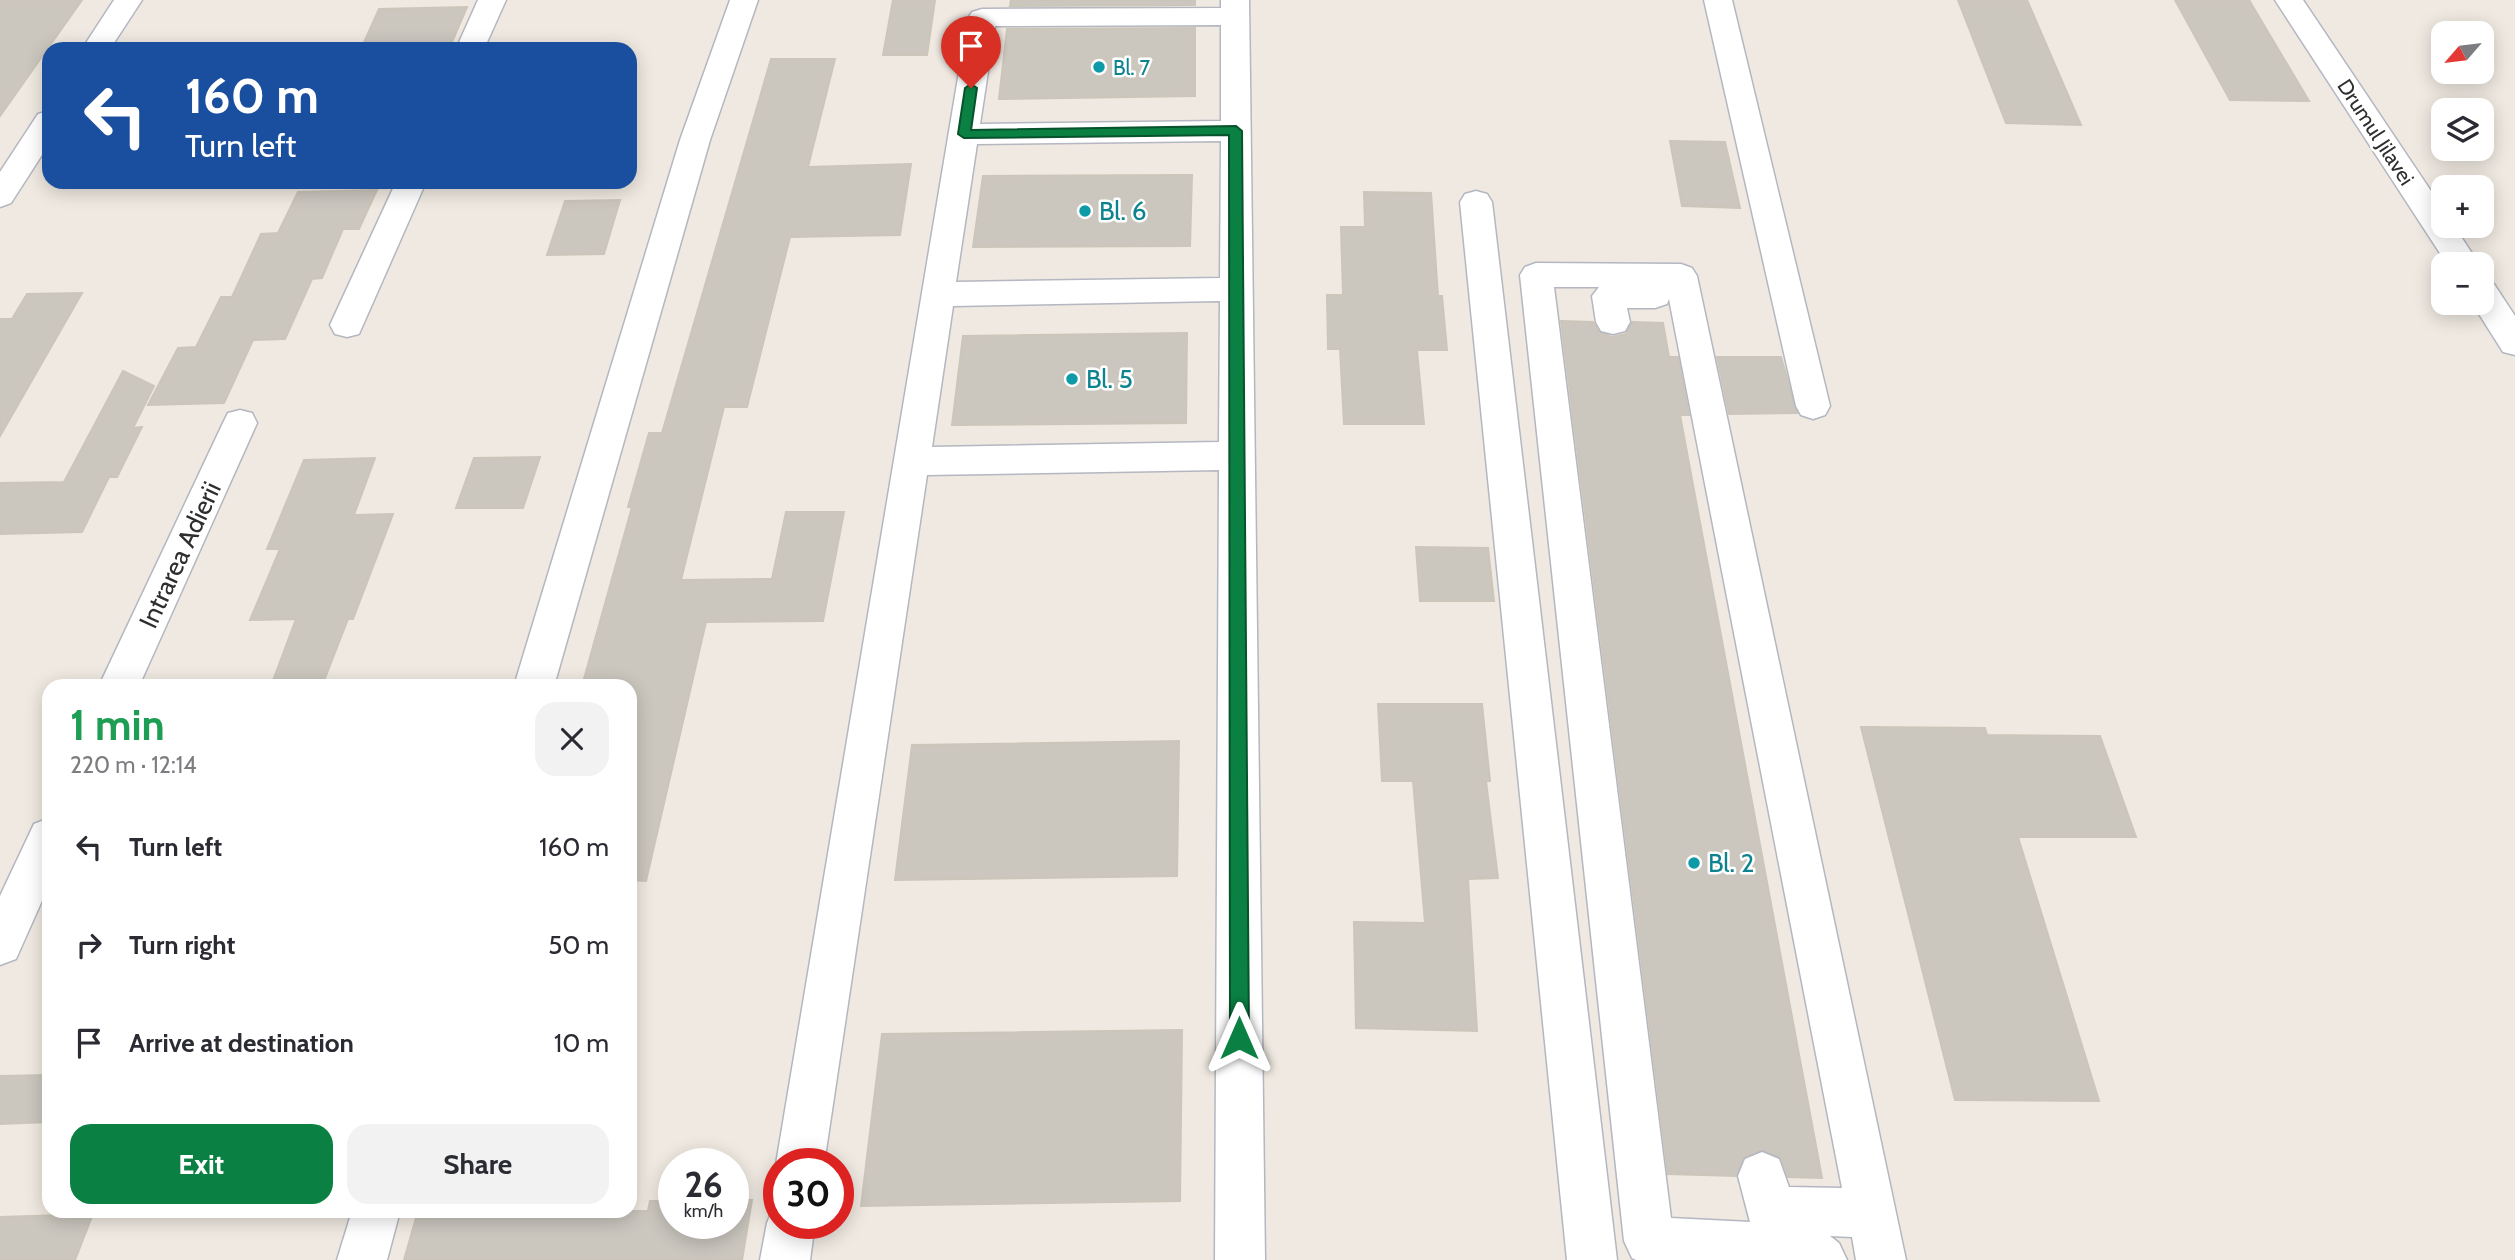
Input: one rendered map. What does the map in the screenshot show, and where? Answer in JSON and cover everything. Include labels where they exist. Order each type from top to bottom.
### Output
[{"type":"street","points":[[101,42],[128,0]]},
{"type":"street","points":[[473,42],[492,0]]},
{"type":"street","points":[[536,679],[695,140],[744,0]]},
{"type":"street","points":[[1718,0],[1813,406]]},
{"type":"street","name":"Drumul Jilavei","points":[[2289,0],[2455,252]]},
{"type":"street","points":[[803,1148],[984,9],[1235,8],[1240,1260]]},
{"type":"street","points":[[964,134],[1236,131]]},
{"type":"street","points":[[0,196],[42,132]]},
{"type":"street","points":[[347,325],[408,189]]},
{"type":"street","points":[[1476,201],[1592,1260]]},
{"type":"street","points":[[1822,1260],[1806,1250],[1649,1241],[1536,275],[1681,276],[1881,1260]]},
{"type":"street","points":[[939,294],[1236,289]]},
{"type":"street","points":[[1613,322],[1608,296],[1685,297]]},
{"type":"street","points":[[2494,310],[2515,342]]},
{"type":"street","name":"Intrarea Adierii","points":[[122,679],[240,423]]},
{"type":"street","points":[[912,461],[1237,456]]},
{"type":"street","points":[[0,944],[42,853]]},
{"type":"street","points":[[1762,1176],[1770,1211],[1871,1213]]},
{"type":"street","points":[[362,1260],[374,1218]]},
{"type":"street","points":[[785,1260],[788,1239]]},
{"type":"building","points":[[0,0],[82,0],[52,42],[42,42],[42,57],[0,116]]},
{"type":"building","points":[[893,0],[935,0],[927,55],[883,55]]},
{"type":"building","points":[[1011,0],[1195,0],[1195,5],[1010,6]]},
{"type":"building","points":[[1958,0],[2027,0],[2081,125],[2006,123]]},
{"type":"building","points":[[2175,0],[2249,0],[2309,101],[2230,100]]},
{"type":"building","points":[[467,7],[452,42],[364,42],[379,9]]},
{"type":"building","name":"Bl. 7","points":[[1195,28],[1195,96],[999,99],[1007,29]]},
{"type":"building","points":[[771,59],[835,59],[808,167],[911,164],[900,235],[790,237],[747,407],[724,407],[681,580],[772,579],[786,512],[844,512],[823,621],[706,622],[646,881],[637,880],[637,679],[584,679],[632,507],[628,507],[649,433],[662,433]]},
{"type":"building","points":[[1670,141],[1725,142],[1740,208],[1682,206]]},
{"type":"building","name":"Bl. 6","points":[[1192,175],[1190,246],[973,247],[983,176]]},
{"type":"building","points":[[377,190],[359,229],[343,229],[322,278],[312,279],[285,339],[253,340],[224,403],[148,405],[178,348],[196,347],[221,297],[232,297],[261,234],[278,233],[298,192]]},
{"type":"building","points":[[1364,192],[1431,193],[1438,296],[1442,296],[1447,350],[1417,350],[1424,424],[1344,424],[1340,349],[1328,349],[1327,295],[1343,295],[1341,227],[1365,227]]},
{"type":"building","points":[[620,200],[604,254],[547,255],[565,201]]},
{"type":"building","points":[[82,293],[0,436],[0,319],[12,319],[27,294]]},
{"type":"building","name":"Bl. 2","points":[[1561,321],[1593,322],[1599,332],[1612,337],[1626,334],[1632,322],[1663,323],[1669,357],[1678,357],[1689,415],[1680,415],[1822,1178],[1788,1177],[1781,1158],[1763,1150],[1744,1157],[1736,1176],[1668,1174]]},
{"type":"building","name":"Bl. 5","points":[[1187,333],[1186,423],[952,425],[963,336]]},
{"type":"building","points":[[1717,357],[1781,357],[1797,413],[1729,414]]},
{"type":"building","points":[[123,371],[154,386],[133,428],[142,427],[117,477],[109,477],[82,532],[0,534],[0,483],[64,482]]},
{"type":"building","points":[[540,457],[523,508],[456,508],[474,458]]},
{"type":"building","points":[[375,458],[354,515],[393,514],[353,619],[348,619],[325,679],[274,679],[296,619],[250,620],[280,549],[267,549],[304,460]]},
{"type":"building","points":[[1416,547],[1488,548],[1494,601],[1420,601]]},
{"type":"building","points":[[1378,704],[1482,704],[1490,781],[1486,781],[1498,878],[1468,879],[1477,1031],[1356,1028],[1354,922],[1425,923],[1413,781],[1382,781]]},
{"type":"building","points":[[1861,727],[1985,728],[1987,735],[2100,736],[2136,837],[2018,837],[2099,1101],[1955,1100]]},
{"type":"building","points":[[1179,741],[1177,876],[895,880],[912,745]]},
{"type":"building","points":[[1182,1030],[1180,1201],[861,1206],[882,1034]]},
{"type":"building","points":[[42,1075],[42,1122],[0,1124],[0,1076]]},
{"type":"building","points":[[650,1201],[658,1201],[658,1239],[746,1239],[742,1260],[404,1260],[416,1218],[637,1218],[637,1211],[648,1211]]},
{"type":"building","points":[[0,1217],[91,1218],[75,1260],[0,1260]]},
{"type":"place","name":"Bl. 7","points":[[1099,67]]},
{"type":"place","name":"Bl. 6","points":[[1085,211]]},
{"type":"place","name":"Bl. 5","points":[[1072,379]]},
{"type":"place","name":"Bl. 2","points":[[1694,863]]},
{"type":"route","points":[[971,88],[964,134],[1236,131],[1239,1038]]}]
